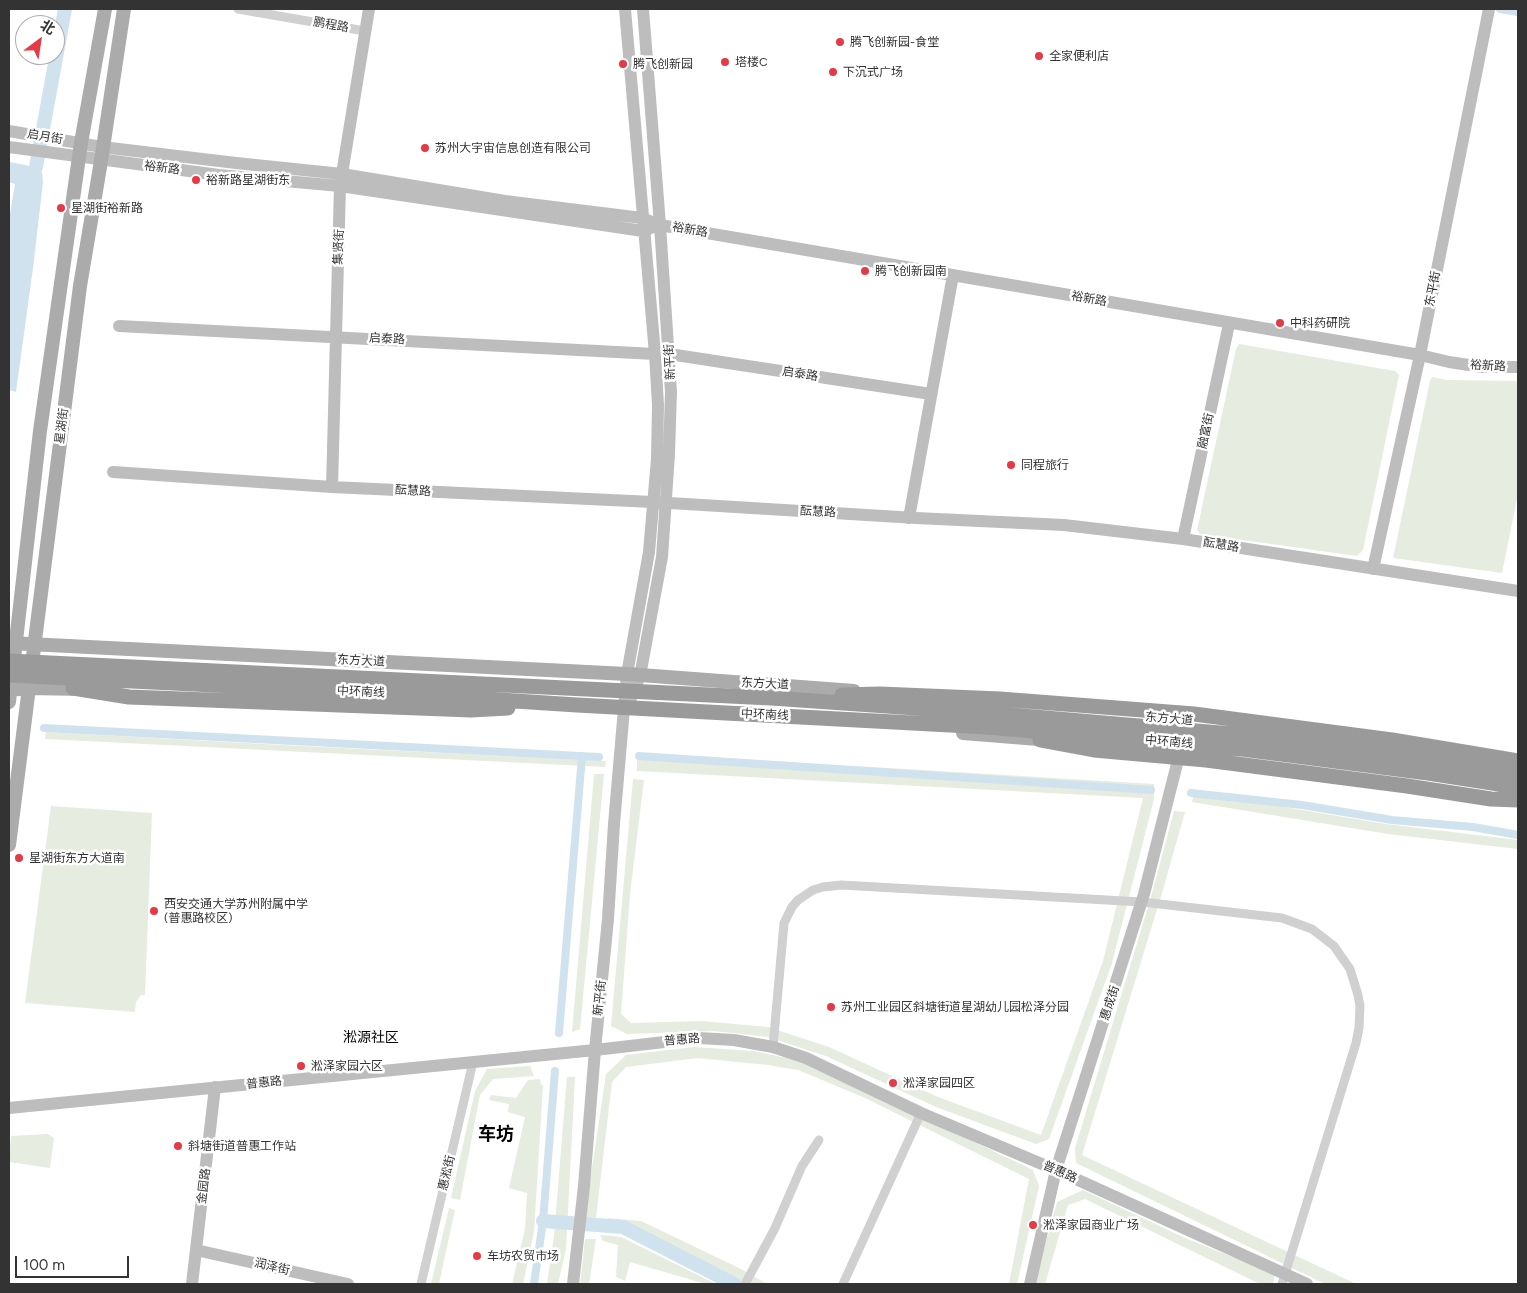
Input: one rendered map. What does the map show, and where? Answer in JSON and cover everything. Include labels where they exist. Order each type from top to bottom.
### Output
[{"type":"highway","name":"中环南线","points":[[9,661],[771,698],[988,713],[1243,736],[1429,758],[1518,773]]},
{"type":"highway","name":"中环南线","points":[[9,675],[438,696],[955,725],[1242,749],[1428,773],[1518,788]]},
{"type":"highway","points":[[73,688],[129,697],[471,710],[577,705]]},
{"type":"highway","points":[[771,698],[880,694],[1074,704],[1194,714],[1392,740],[1518,762]]},
{"type":"highway","points":[[955,725],[1094,750],[1206,760],[1491,799],[1518,798]]},
{"type":"main road","name":"星湖街","points":[[9,694],[13,643],[40,431],[81,143],[105,9]]},
{"type":"main road","name":"星湖街","points":[[9,845],[80,286],[124,9]]},
{"type":"main road","name":"东方大道","points":[[13,643],[793,685],[1186,720],[1358,740],[1518,762]]},
{"type":"main road","points":[[9,694],[29,688],[73,688],[625,712],[938,730],[1180,752],[1364,774],[1518,798]]},
{"type":"street","name":"鹏程路","points":[[238,9],[365,32]]},
{"type":"street","name":"集贤街","points":[[332,487],[341,180],[369,9]]},
{"type":"street","name":"新平街","points":[[625,9],[658,405],[657,458],[634,675]]},
{"type":"street","name":"新平街","points":[[573,1284],[584,1186],[625,712],[662,557],[666,503],[671,392],[643,9]]},
{"type":"street","name":"东平街","points":[[1373,569],[1420,355],[1488,14]]},
{"type":"street","name":"启月街","points":[[12,131],[81,143]]},
{"type":"street","name":"裕新路","points":[[81,143],[341,180],[643,231],[660,225]]},
{"type":"street","name":"启月街","points":[[10,148],[79,158]]},
{"type":"street","name":"裕新路","points":[[79,158],[219,175],[341,180],[642,218],[660,225],[953,274],[1229,324],[1482,367],[1518,367]]},
{"type":"street","points":[[909,518],[953,274]]},
{"type":"street","name":"融富街","points":[[1183,539],[1229,324]]},
{"type":"street","name":"启泰路","points":[[119,326],[655,354]]},
{"type":"street","name":"启泰路","points":[[669,354],[931,394]]},
{"type":"street","name":"酝慧路","points":[[113,472],[332,487],[653,502],[1064,526],[1183,539],[1518,591]]},
{"type":"street","name":"惠成街","points":[[1030,1284],[1056,1170],[1142,902],[1180,752],[1186,720]]},
{"type":"street","points":[[773,1047],[784,924],[792,907],[798,900],[813,890],[841,885],[1142,902],[1292,920],[1312,929],[1334,946],[1346,961],[1353,976],[1360,1006],[1356,1043],[1284,1279]]},
{"type":"street","name":"普惠路","points":[[9,1108],[699,1038],[734,1040],[773,1047],[806,1058],[921,1113],[1056,1170],[1284,1279],[1307,1284]]},
{"type":"street","name":"惠淞街","points":[[421,1284],[473,1062]]},
{"type":"street","name":"金园路","points":[[192,1284],[215,1088]]},
{"type":"street","points":[[842,1284],[921,1113]]},
{"type":"street","points":[[745,1284],[775,1228],[802,1166],[819,1140]]},
{"type":"street","name":"润泽街","points":[[196,1250],[348,1284]]},
{"type":"shaded area","points":[[1239,344],[1395,371],[1399,375],[1363,550],[1357,556],[1200,534],[1197,530],[1236,349]]},
{"type":"shaded area","points":[[1432,377],[1447,380],[1518,381],[1518,494],[1502,573],[1393,558]]},
{"type":"shaded area","points":[[46,732],[606,761],[605,767],[45,739]]},
{"type":"shaded area","points":[[673,755],[1154,784],[1154,799],[1112,963],[1049,1139],[1036,1144],[936,1107],[826,1056],[768,1037],[714,1031],[627,1034],[611,1026],[633,779],[644,780],[630,894],[621,1014],[631,1023],[702,1021],[768,1027],[829,1047],[938,1097],[1041,1135],[1103,961],[1143,798],[637,771],[637,757]]},
{"type":"shaded area","points":[[594,774],[604,774],[580,1029],[572,1032]]},
{"type":"shaded area","points":[[1194,792],[1386,824],[1518,840],[1518,849],[1388,834],[1192,802]]},
{"type":"shaded area","points":[[51,806],[152,813],[145,995],[141,995],[136,1002],[135,1012],[25,1003]]},
{"type":"shaded area","points":[[1174,811],[1185,812],[1082,1155],[1356,1284],[1325,1284],[1076,1163],[1075,1148],[1151,897]]},
{"type":"shaded area","points":[[694,1047],[754,1051],[796,1060],[848,1082],[1033,1170],[1039,1186],[1017,1284],[1009,1284],[1029,1179],[863,1097],[798,1070],[768,1065],[698,1058],[626,1067],[612,1082],[595,1226],[586,1225],[588,1195],[606,1074],[626,1055]]},
{"type":"shaded area","points":[[530,1066],[534,1076],[493,1079],[480,1095],[460,1200],[451,1198],[475,1091],[487,1069]]},
{"type":"shaded area","points":[[567,1077],[575,1077],[566,1249],[558,1284],[547,1284],[554,1236]]},
{"type":"shaded area","points":[[540,1079],[541,1085],[543,1085],[534,1232],[523,1284],[512,1284],[525,1229],[527,1193],[509,1188],[525,1117],[508,1112],[509,1104],[489,1100],[491,1095],[516,1098],[528,1080]]},
{"type":"shaded area","points":[[48,1134],[54,1138],[50,1168],[9,1162],[11,1136]]},
{"type":"shaded area","points":[[1083,1190],[1185,1238],[1275,1274],[1273,1284],[1260,1284],[1085,1199],[1068,1205],[1045,1284],[1034,1284],[1057,1202]]},
{"type":"shaded area","points":[[449,1208],[455,1210],[439,1284],[431,1284]]},
{"type":"shaded area","points":[[608,1218],[641,1221],[741,1269],[767,1284],[736,1284],[631,1230],[608,1227]]},
{"type":"shaded area","points":[[600,1235],[621,1237],[716,1284],[706,1284],[630,1262],[625,1281],[616,1277],[618,1245],[603,1241]]},
{"type":"shaded area","points":[[585,1239],[596,1239],[589,1284],[580,1284]]},
{"type":"water","points":[[9,162],[36,167],[42,172],[43,182],[16,392],[9,390],[9,220],[15,184],[9,182]]},
{"type":"waterway","points":[[36,167],[65,9]]},
{"type":"waterway","points":[[1500,9],[1518,12]]},
{"type":"waterway","points":[[44,728],[599,757]]},
{"type":"waterway","points":[[559,1033],[582,756]]},
{"type":"waterway","points":[[639,756],[1151,790]]},
{"type":"waterway","points":[[1191,793],[1302,805],[1392,820],[1473,827],[1518,835]]},
{"type":"waterway","points":[[534,1284],[543,1221],[555,1071]]},
{"type":"waterway","points":[[543,1221],[623,1227],[734,1284]]},
{"type":"place","name":"腾飞创新园-食堂","points":[[840,42]]},
{"type":"place","name":"全家便利店","points":[[1039,56]]},
{"type":"place","name":"塔楼C","points":[[725,62]]},
{"type":"place","name":"腾飞创新园","points":[[623,64]]},
{"type":"place","name":"下沉式广场","points":[[833,72]]},
{"type":"place","name":"苏州大宇宙信息创造有限公司","points":[[425,148]]},
{"type":"place","name":"裕新路星湖街东","points":[[196,180]]},
{"type":"place","name":"星湖街裕新路","points":[[61,208]]},
{"type":"place","name":"腾飞创新园南","points":[[865,271]]},
{"type":"place","name":"中科药研院","points":[[1280,323]]},
{"type":"place","name":"同程旅行","points":[[1011,465]]},
{"type":"place","name":"星湖街东方大道南","points":[[19,858]]},
{"type":"place","name":"西安交通大学苏州附属中学 (普惠路校区)","points":[[154,911]]},
{"type":"place","name":"苏州工业园区斜塘街道星湖幼儿园松泽分园","points":[[831,1007]]},
{"type":"place","name":"淞泽家园六区","points":[[301,1066]]},
{"type":"place","name":"淞泽家园四区","points":[[893,1083]]},
{"type":"place","name":"斜塘街道普惠工作站","points":[[178,1146]]},
{"type":"place","name":"淞泽家园商业广场","points":[[1033,1225]]},
{"type":"place","name":"车坊农贸市场","points":[[477,1256]]},
{"type":"district","name":"淞源社区","points":[[371,1038]]},
{"type":"district","name":"车坊","points":[[496,1135]]}]
